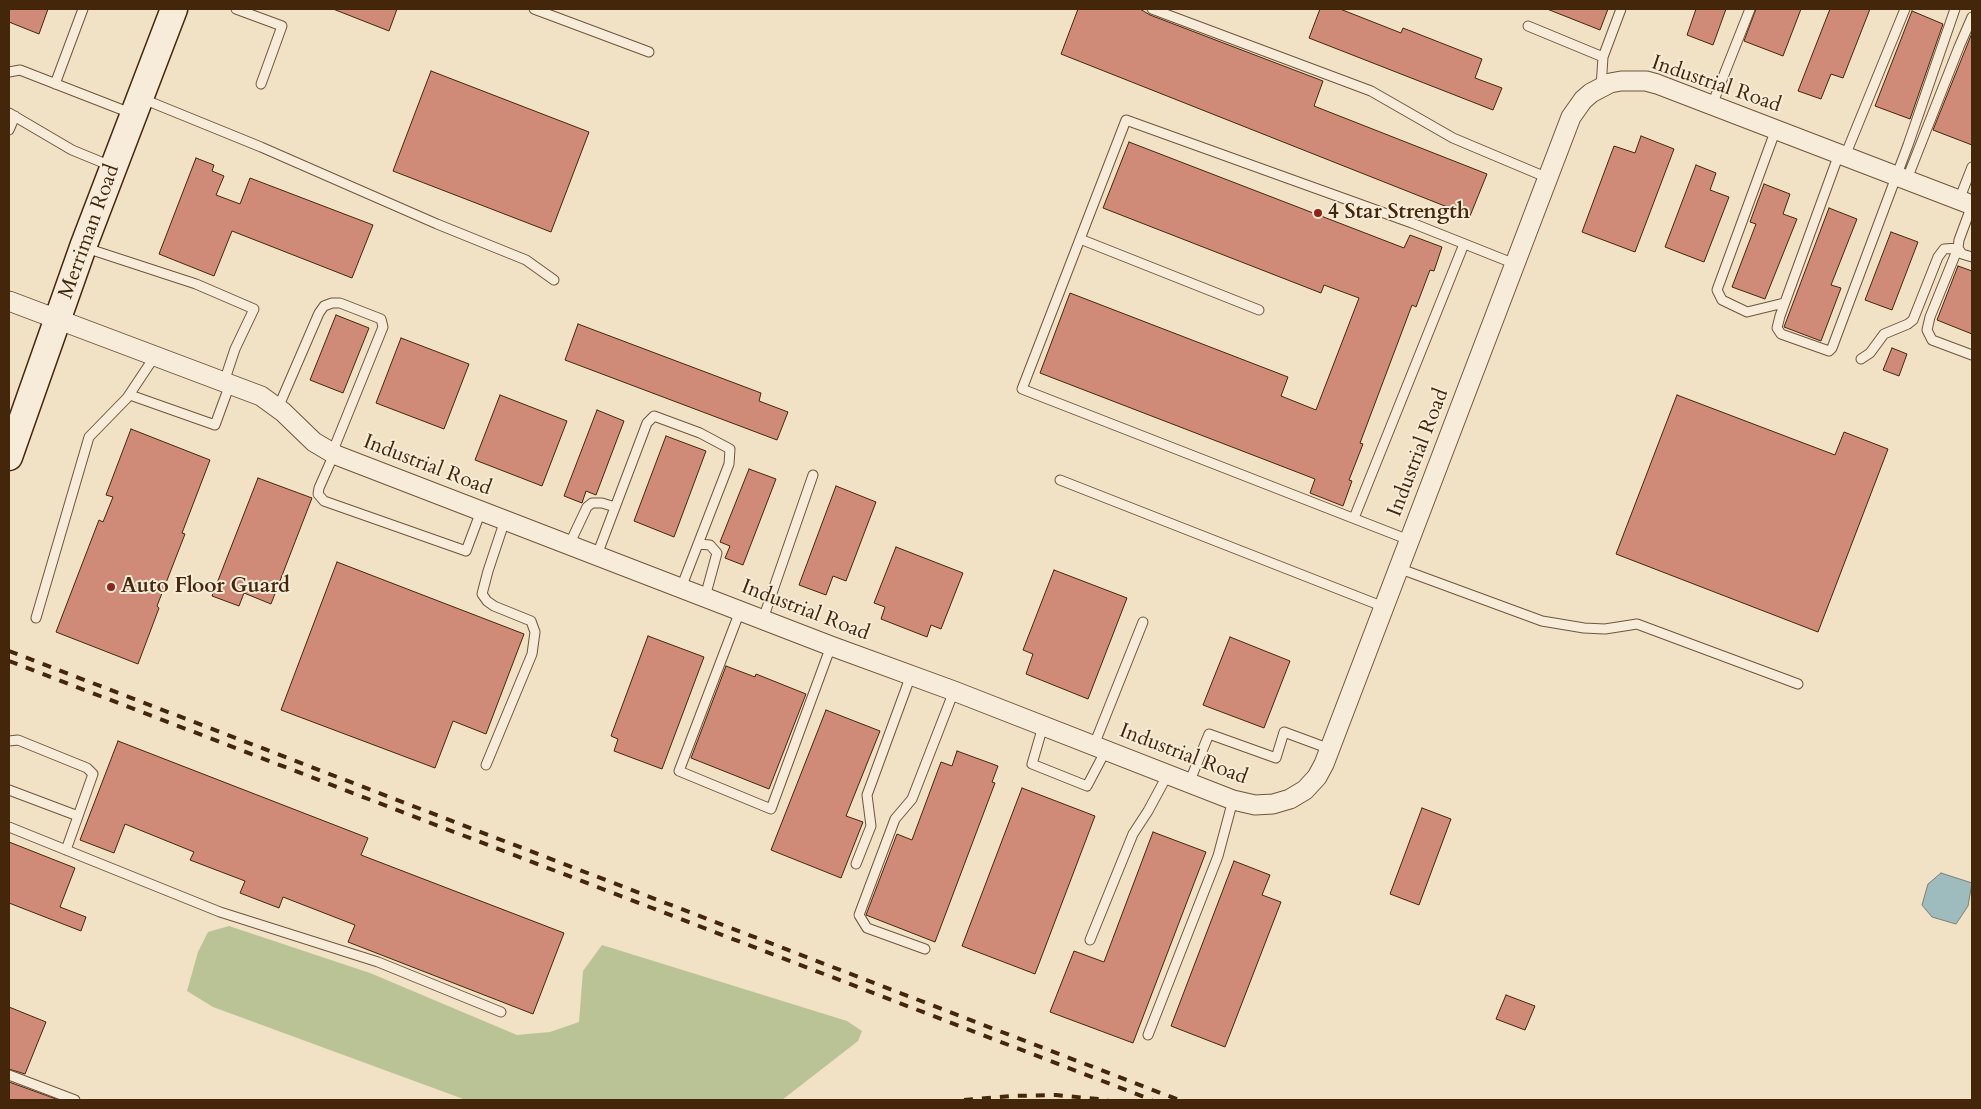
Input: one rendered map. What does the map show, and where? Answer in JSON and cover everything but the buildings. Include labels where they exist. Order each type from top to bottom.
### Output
[{"type":"main road","name":"Merriman Road","points":[[9,457],[83,247],[174,9]]},
{"type":"street","name":"Industrial Road","points":[[9,301],[261,396],[278,408],[314,442],[333,453],[1233,800],[1255,805],[1273,804],[1290,799],[1305,790],[1317,776],[1330,749],[1571,117],[1583,100],[1600,87],[1621,81],[1646,81],[1968,203]]},
{"type":"lane","points":[[55,84],[83,9]]},
{"type":"lane","points":[[236,9],[282,26],[261,84]]},
{"type":"lane","points":[[534,9],[649,52]]},
{"type":"lane","points":[[1152,9],[1371,92],[1453,138],[1548,178]]},
{"type":"lane","points":[[1600,87],[1603,58],[1621,9]]},
{"type":"lane","points":[[1712,105],[1750,9]]},
{"type":"lane","points":[[1905,9],[1842,155],[1784,303],[1777,328],[1781,334],[1829,351],[1832,348],[1902,177],[1972,17]]},
{"type":"lane","points":[[1902,177],[1955,9]]},
{"type":"lane","points":[[1528,26],[1603,58]]},
{"type":"lane","points":[[9,72],[20,70],[55,84],[137,106],[261,147],[437,224],[526,260],[554,280]]},
{"type":"lane","points":[[9,130],[12,115],[72,150],[114,167]]},
{"type":"lane","points":[[1410,540],[1022,389],[1126,120],[1412,222],[1515,264]]},
{"type":"lane","points":[[1776,129],[1717,290],[1722,300],[1747,312],[1784,303]]},
{"type":"lane","points":[[1972,167],[1968,203],[1958,248],[1930,316],[1927,330],[1932,340],[1972,355]]},
{"type":"lane","points":[[1080,239],[1259,310]]},
{"type":"lane","points":[[1354,518],[1464,244]]},
{"type":"lane","points":[[83,247],[196,284],[254,309],[235,348],[215,425],[130,394]]},
{"type":"lane","points":[[1958,248],[1962,254],[1972,257]]},
{"type":"lane","points":[[1861,359],[1870,353],[1884,334],[1908,324],[1912,320],[1938,257],[1944,250],[1958,248]]},
{"type":"lane","points":[[278,408],[319,313],[324,306],[340,303],[381,319],[383,327],[318,494],[324,501],[466,551],[481,510]]},
{"type":"lane","points":[[36,618],[88,437],[130,394],[155,356]]},
{"type":"lane","points":[[597,555],[647,423],[654,416],[700,433],[730,450],[729,464],[681,588]]},
{"type":"lane","points":[[763,619],[813,475]]},
{"type":"lane","points":[[1060,480],[1384,607]]},
{"type":"lane","points":[[569,545],[586,507],[592,503],[602,503],[615,507]]},
{"type":"lane","points":[[486,765],[532,654],[535,632],[531,621],[494,606],[482,594],[505,520]]},
{"type":"lane","points":[[698,544],[710,545],[716,553],[705,597]]},
{"type":"lane","points":[[1398,568],[1542,621],[1584,628],[1605,629],[1637,624],[1798,684]]},
{"type":"lane","points":[[740,611],[679,771],[771,809],[831,646]]},
{"type":"lane","points":[[1043,726],[1032,764],[1087,786],[1143,622]]},
{"type":"lane","points":[[856,864],[871,826],[867,795],[911,675]]},
{"type":"lane","points":[[925,950],[867,928],[859,915],[895,819],[912,799],[954,691]]},
{"type":"lane","points":[[1189,783],[1209,734],[1276,758],[1284,732],[1330,749]]},
{"type":"lane","points":[[9,741],[18,740],[87,768],[93,774],[66,850]]},
{"type":"lane","points":[[1090,940],[1133,834],[1168,774]]},
{"type":"lane","points":[[9,790],[78,816]]},
{"type":"lane","points":[[1148,1035],[1218,856],[1233,800]]},
{"type":"lane","points":[[9,827],[220,912],[378,962],[502,1012]]},
{"type":"lane","points":[[9,1075],[75,1100]]},
{"type":"green space","points":[[229,926],[370,973],[517,1035],[550,1032],[579,1022],[583,971],[602,945],[847,1021],[862,1031],[858,1041],[782,1100],[466,1100],[213,1007],[187,991],[198,952],[208,932]]},
{"type":"water","points":[[1941,873],[1972,883],[1968,906],[1956,924],[1932,917],[1922,905],[1928,884]]},
{"type":"railway","points":[[9,651],[1179,1100]]},
{"type":"railway","points":[[9,661],[1152,1100]]},
{"type":"railway","points":[[964,1100],[1056,1095],[1108,1100]]},
{"type":"place","name":"4 Star Strength","points":[[1318,213]]},
{"type":"place","name":"Auto Floor Guard","points":[[111,587]]}]
